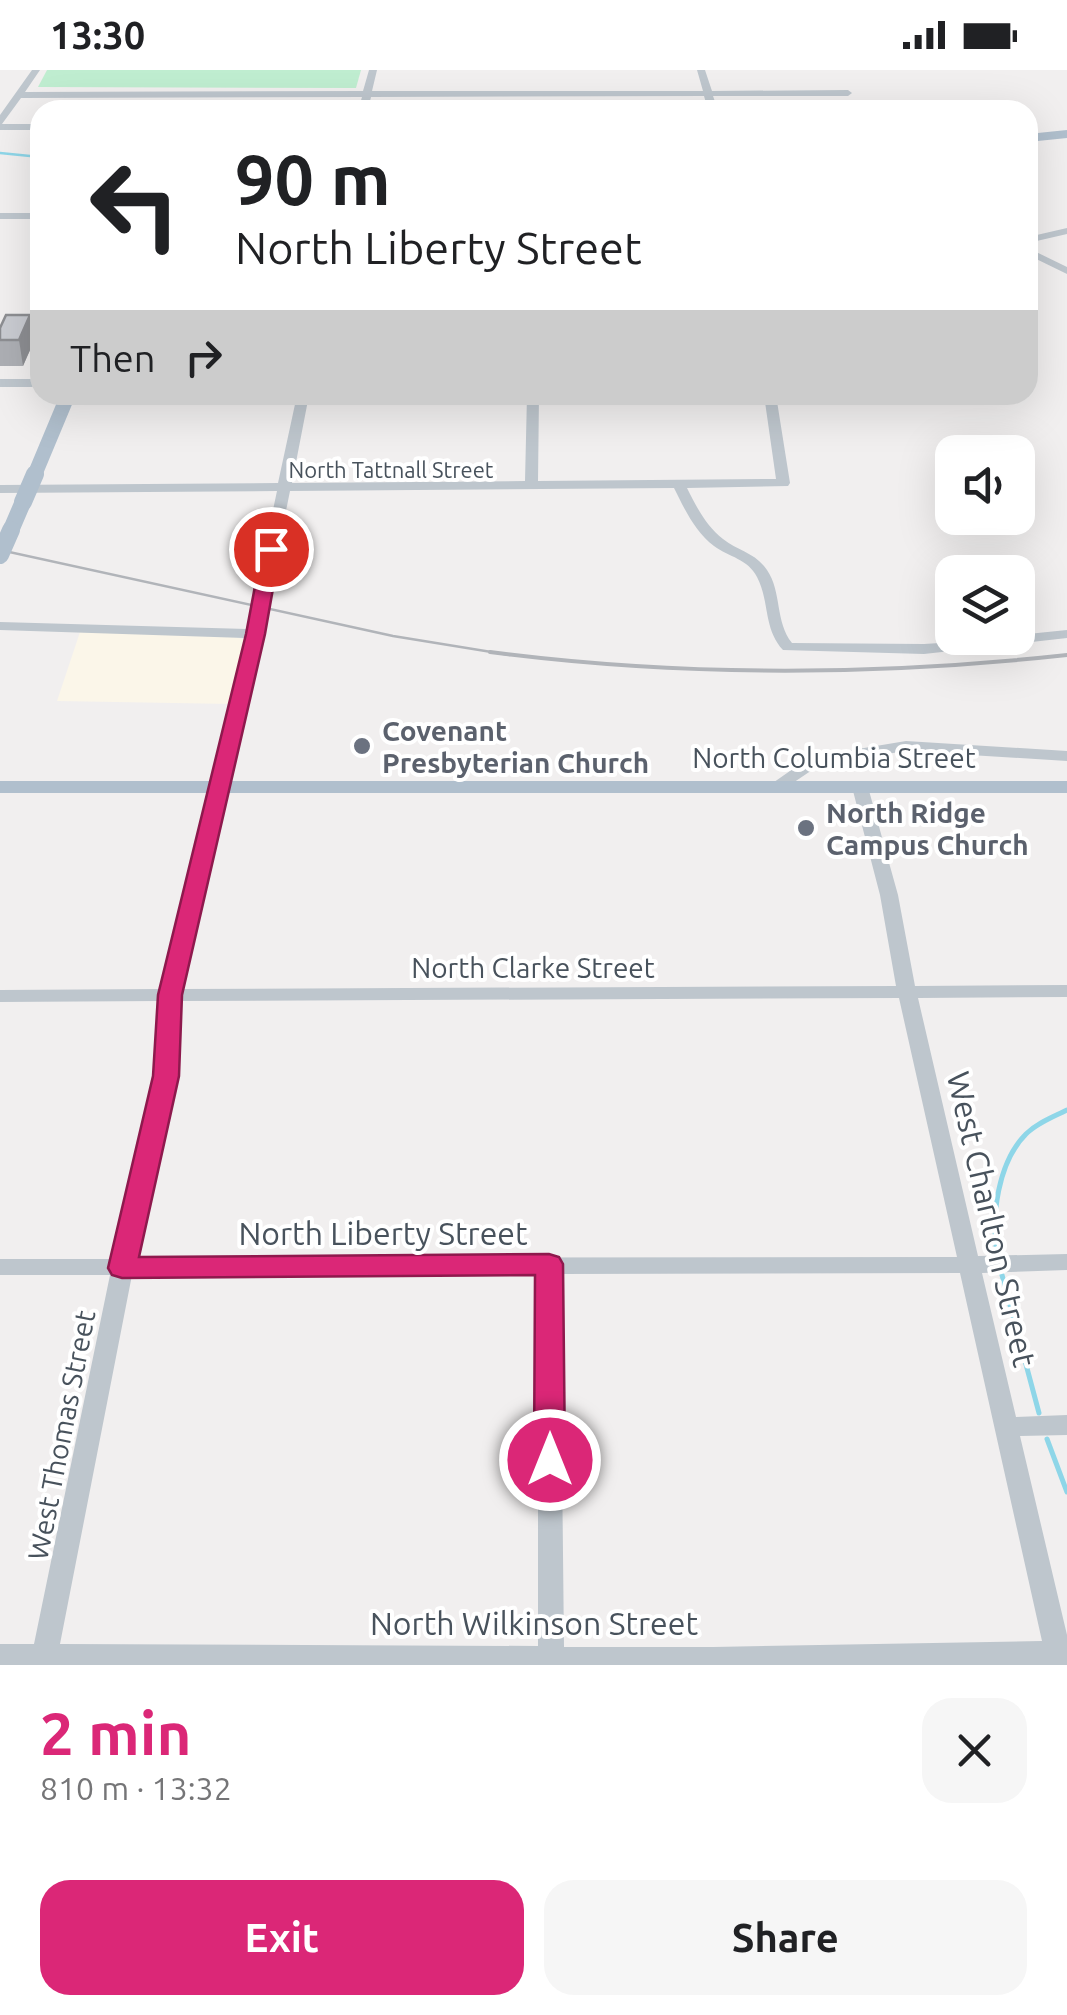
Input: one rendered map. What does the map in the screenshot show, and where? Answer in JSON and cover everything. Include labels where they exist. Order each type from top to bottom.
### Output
[{"type":"main road","points":[[1038,137],[1067,134]]},
{"type":"main road","points":[[0,555],[64,405]]},
{"type":"main road","name":"North Columbia Street","points":[[0,787],[1067,788]]},
{"type":"street","points":[[30,126],[0,124],[16,94],[36,70]]},
{"type":"street","points":[[366,100],[373,70]]},
{"type":"street","points":[[700,70],[710,100]]},
{"type":"street","points":[[16,94],[848,93]]},
{"type":"street","points":[[191,100],[193,94]]},
{"type":"street","points":[[0,216],[30,216]]},
{"type":"street","points":[[1038,238],[1067,231]]},
{"type":"street","points":[[1038,257],[1067,271]]},
{"type":"street","points":[[0,383],[30,383]]},
{"type":"street","name":"West Thomas Street","points":[[44,1661],[122,1268],[166,1076],[170,995],[256,629],[301,405]]},
{"type":"street","points":[[531,488],[532,405]]},
{"type":"street","name":"North Tattnall Street","points":[[0,490],[782,483],[771,405]]},
{"type":"street","points":[[679,484],[711,534],[722,544],[745,552],[764,576],[778,639],[788,647],[924,649],[1067,634]]},
{"type":"street","points":[[0,626],[256,629]]},
{"type":"street","points":[[775,787],[816,760],[906,746],[1067,756]]},
{"type":"street","name":"West Charlton Street","points":[[860,787],[889,894],[907,993],[1062,1656]]},
{"type":"street","name":"North Clarke Street","points":[[0,996],[1067,991]]},
{"type":"street","name":"North Liberty Street","points":[[0,1267],[969,1266],[1067,1262]]},
{"type":"street","points":[[549,1264],[551,1657]]},
{"type":"street","points":[[1006,1426],[1067,1426]]},
{"type":"street","name":"North Wilkinson Street","points":[[0,1656],[44,1661],[1062,1656]]},
{"type":"shaded area","points":[[80,632],[226,635],[247,640],[232,704],[57,701]]},
{"type":"green space","points":[[47,70],[361,70],[356,88],[38,87]]},
{"type":"building","points":[[6,315],[30,315],[19,340],[0,340]]},
{"type":"waterway","points":[[0,153],[30,156]]},
{"type":"waterway","points":[[997,1253],[996,1206],[1009,1159],[1030,1130],[1067,1110]]},
{"type":"waterway","points":[[1002,1275],[1039,1413]]},
{"type":"waterway","points":[[1047,1439],[1067,1492]]},
{"type":"railway","points":[[0,550],[393,636],[495,653]]},
{"type":"railway","points":[[490,652],[495,653]]},
{"type":"railway","points":[[495,653],[634,666],[779,671],[923,667],[1067,655]]},
{"type":"railway","points":[[495,653],[510,655]]},
{"type":"place","name":"Covenant Presbyterian Church","points":[[362,746]]},
{"type":"place","name":"North Ridge Campus Church","points":[[806,828]]},
{"type":"route","points":[[271,549],[256,634],[170,995],[166,1076],[122,1268],[549,1264],[550,1460]]}]
